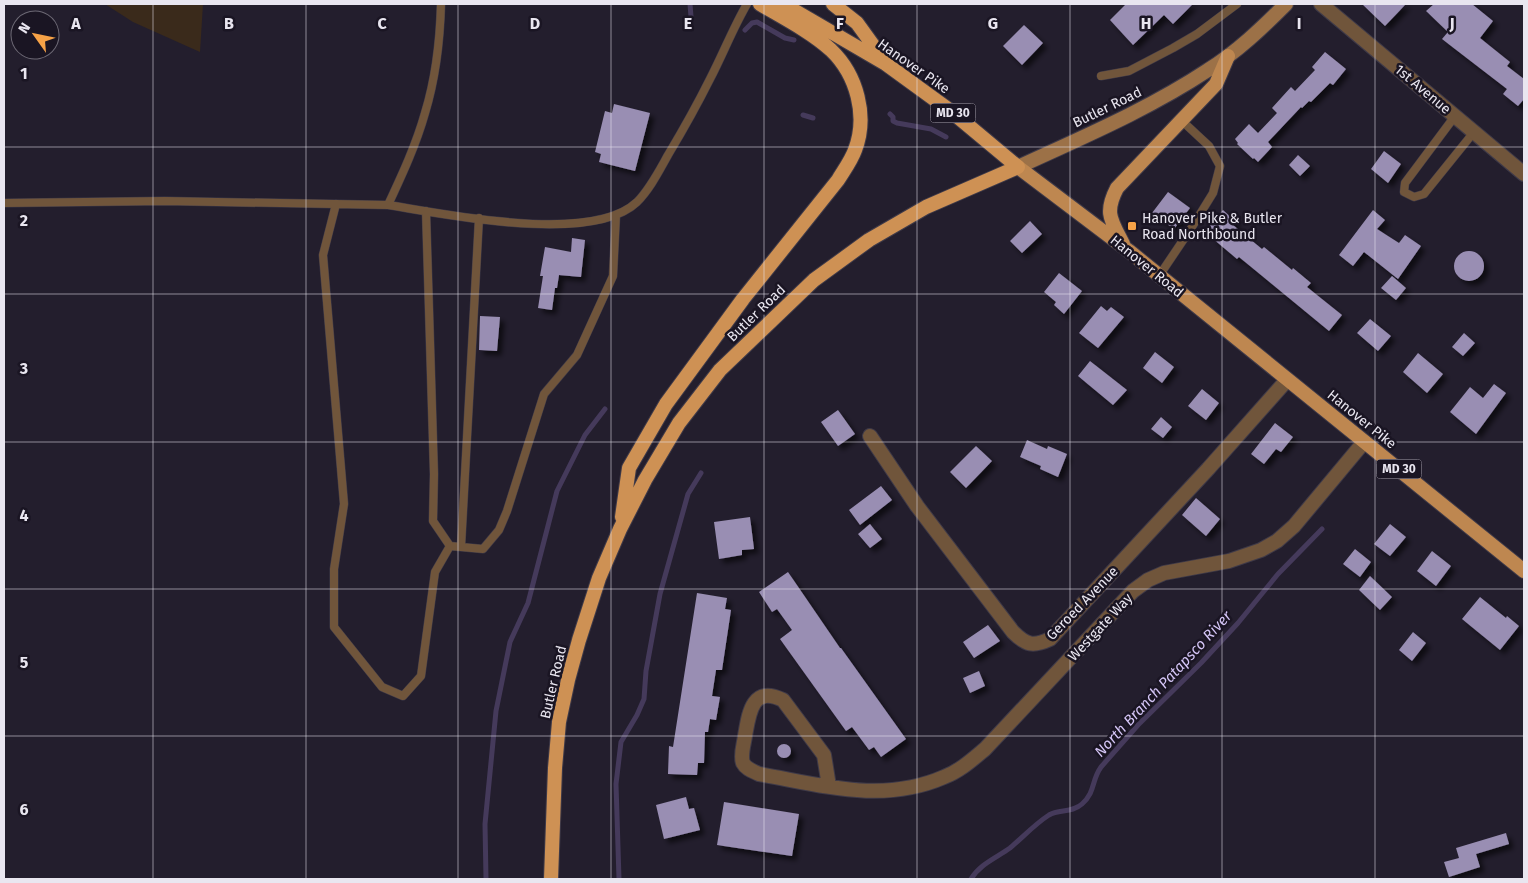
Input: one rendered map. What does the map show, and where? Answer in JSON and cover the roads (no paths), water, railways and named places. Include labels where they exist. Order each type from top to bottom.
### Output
[{"type":"highway","points":[[620,529],[629,468],[666,404],[743,299],[838,180],[856,149],[860,131],[861,112],[858,96],[842,63],[832,51],[814,37],[760,4]]},
{"type":"highway","name":"Hanover Pike","points":[[783,4],[886,64],[952,112],[1018,166]]},
{"type":"highway","points":[[833,4],[857,23],[886,64]]},
{"type":"highway","name":"Butler Road","points":[[551,879],[555,768],[561,714],[568,680],[592,598],[620,529],[645,480],[680,423],[720,370],[814,280],[869,240],[926,207],[1018,166]]},
{"type":"main road","name":"Butler Road","points":[[1018,166],[1126,118],[1208,70],[1248,40],[1286,4]]},
{"type":"main road","points":[[1126,249],[1113,224],[1110,213],[1109,206],[1112,197],[1117,188],[1216,84],[1228,56]]},
{"type":"main road","name":"Hanover Road","points":[[1018,166],[1126,249],[1274,369]]},
{"type":"main road","name":"Hanover Pike","points":[[1274,369],[1524,570]]},
{"type":"street","name":"1st Avenue","points":[[1321,4],[1524,174]]},
{"type":"street","name":"Geroed Avenue","points":[[870,436],[917,506],[1013,632],[1022,641],[1040,644],[1050,639],[1208,469],[1287,380]]},
{"type":"street","name":"Westgate Way","points":[[829,786],[824,755],[784,700],[776,696],[767,696],[755,702],[749,710],[742,754],[744,764],[749,770],[759,774],[856,791],[878,792],[919,786],[945,777],[964,766],[986,749],[1133,591],[1148,580],[1164,573],[1229,561],[1253,553],[1277,541],[1294,526],[1364,442]]},
{"type":"lane","points":[[388,205],[413,148],[426,112],[439,51],[441,4]]},
{"type":"lane","points":[[4,203],[165,201],[388,205],[507,223],[563,225],[598,220],[616,215],[636,203],[650,184],[703,93],[747,4]]},
{"type":"lane","points":[[1101,76],[1129,71],[1173,48],[1197,34],[1237,4]]},
{"type":"lane","points":[[1455,116],[1405,183],[1404,192],[1414,197],[1424,194],[1474,132]]},
{"type":"lane","points":[[1160,276],[1213,193],[1220,166],[1209,146],[1181,120]]},
{"type":"lane","points":[[336,204],[323,255],[344,504],[334,569],[334,627],[382,687],[403,696],[421,676],[435,572],[450,546]]},
{"type":"lane","points":[[426,211],[434,474],[433,521],[450,546]]},
{"type":"lane","points":[[450,546],[483,549],[499,530],[507,512],[544,394],[576,355],[613,276],[616,215]]},
{"type":"lane","points":[[461,547],[480,218]]},
{"type":"waterway","points":[[690,4],[691,17]]},
{"type":"waterway","points":[[745,30],[752,23],[757,22],[785,38],[794,40]]},
{"type":"waterway","points":[[890,114],[893,117],[893,121],[897,123],[931,129],[946,137]]},
{"type":"waterway","points":[[803,115],[813,118]]},
{"type":"waterway","points":[[486,879],[485,824],[496,711],[510,642],[528,603],[557,491],[585,435],[605,409]]},
{"type":"waterway","points":[[619,879],[616,784],[621,742],[644,699],[646,671],[660,594],[688,494],[701,473]]},
{"type":"waterway","name":"North Branch Patapsco River","points":[[971,879],[984,865],[1010,848],[1049,815],[1074,809],[1082,804],[1092,790],[1101,767],[1138,725],[1201,663],[1238,623],[1278,574],[1322,529]]},
{"type":"place","name":"Hanover Pike & Butler Road Northbound","points":[[1132,226]]}]
